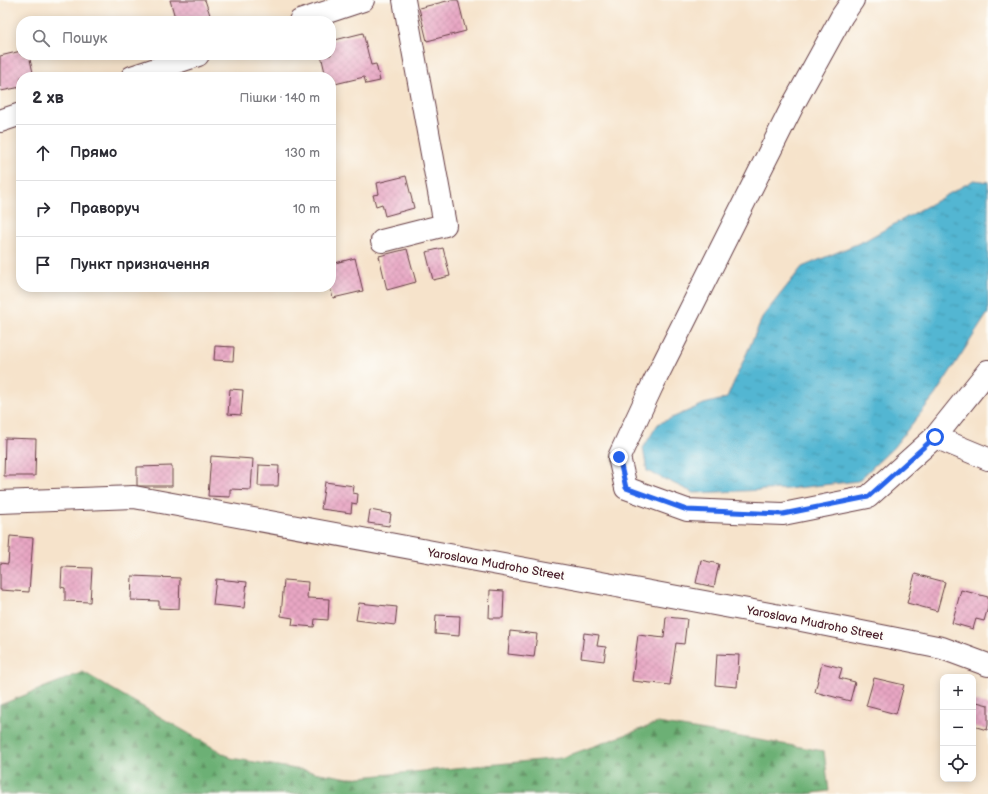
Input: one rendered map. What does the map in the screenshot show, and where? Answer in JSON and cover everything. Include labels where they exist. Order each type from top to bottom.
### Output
[{"type":"street","points":[[315,16],[363,0]]},
{"type":"street","points":[[382,241],[445,224],[404,0]]},
{"type":"street","points":[[853,0],[842,16],[790,112],[652,386],[619,457],[626,488],[687,510],[783,514],[868,497],[935,437],[988,371]]},
{"type":"street","points":[[147,72],[183,60]]},
{"type":"street","points":[[0,121],[16,116]]},
{"type":"street","points":[[935,437],[988,459]]},
{"type":"street","name":"Yaroslava Mudroho Street","points":[[0,502],[134,497],[791,618],[942,648],[988,665]]},
{"type":"green space","points":[[83,672],[231,758],[349,778],[561,758],[658,723],[824,751],[829,791],[806,794],[0,794],[0,705]]},
{"type":"water","points":[[974,180],[988,182],[988,313],[935,395],[893,448],[858,481],[787,489],[694,493],[647,471],[643,448],[658,424],[704,404],[727,398],[763,316],[802,267],[864,241]]},
{"type":"building","points":[[170,0],[205,0],[210,16],[175,16]]},
{"type":"building","points":[[451,0],[458,0],[466,31],[427,41],[419,8]]},
{"type":"building","points":[[363,33],[371,65],[376,64],[380,81],[366,84],[364,77],[336,84],[336,72],[325,72],[322,60],[336,60],[336,40]]},
{"type":"building","points":[[16,52],[16,60],[30,60],[33,72],[16,72],[16,88],[1,91],[0,56]]},
{"type":"building","points":[[406,176],[414,208],[385,216],[382,204],[376,206],[373,195],[379,194],[377,183]]},
{"type":"building","points":[[443,248],[450,276],[433,280],[426,252]]},
{"type":"building","points":[[407,249],[416,282],[387,290],[379,256]]},
{"type":"building","points":[[355,258],[363,291],[333,298],[331,292],[336,292],[336,263]]},
{"type":"building","points":[[215,346],[234,347],[233,361],[214,360]]},
{"type":"building","points":[[230,389],[243,390],[241,415],[228,414]]},
{"type":"building","points":[[5,438],[36,439],[35,476],[4,476]]},
{"type":"building","points":[[211,456],[253,459],[251,490],[230,489],[230,497],[208,496]]},
{"type":"building","points":[[259,465],[279,466],[278,486],[258,486]]},
{"type":"building","points":[[172,466],[172,486],[137,486],[137,467]]},
{"type":"building","points":[[325,482],[354,486],[353,493],[358,494],[357,504],[352,503],[351,513],[321,509]]},
{"type":"building","points":[[370,510],[391,514],[389,526],[368,523]]},
{"type":"building","points":[[10,536],[33,538],[29,592],[0,590],[0,563],[8,564]]},
{"type":"building","points":[[701,560],[719,564],[714,587],[696,583]]},
{"type":"building","points":[[62,567],[92,568],[90,602],[65,601],[65,588],[61,587]]},
{"type":"building","points":[[915,574],[945,582],[937,611],[907,603]]},
{"type":"building","points":[[132,576],[180,578],[179,609],[159,608],[159,601],[131,600]]},
{"type":"building","points":[[216,579],[247,582],[244,608],[213,605]]},
{"type":"building","points":[[284,580],[308,582],[307,598],[329,599],[328,620],[315,619],[314,627],[292,625],[293,618],[281,616]]},
{"type":"building","points":[[490,590],[504,591],[503,618],[489,618]]},
{"type":"building","points":[[961,590],[988,597],[988,607],[984,621],[976,619],[973,629],[952,623]]},
{"type":"building","points":[[359,603],[397,607],[395,625],[356,620]]},
{"type":"building","points":[[436,615],[460,616],[459,636],[435,634]]},
{"type":"building","points":[[666,617],[687,619],[684,644],[676,643],[670,685],[632,681],[638,635],[664,638]]},
{"type":"building","points":[[510,631],[537,634],[534,657],[508,654]]},
{"type":"building","points":[[584,633],[599,635],[597,646],[606,647],[604,661],[581,658]]},
{"type":"building","points":[[717,654],[739,655],[737,687],[715,685]]},
{"type":"building","points":[[822,663],[842,668],[839,678],[855,682],[850,701],[815,692]]},
{"type":"building","points":[[874,678],[904,685],[896,714],[866,706]]},
{"type":"building","points":[[976,702],[988,705],[987,730],[976,727]]},
{"type":"route","points":[[619,457],[626,488],[687,510],[783,514],[868,497],[935,437]]}]
